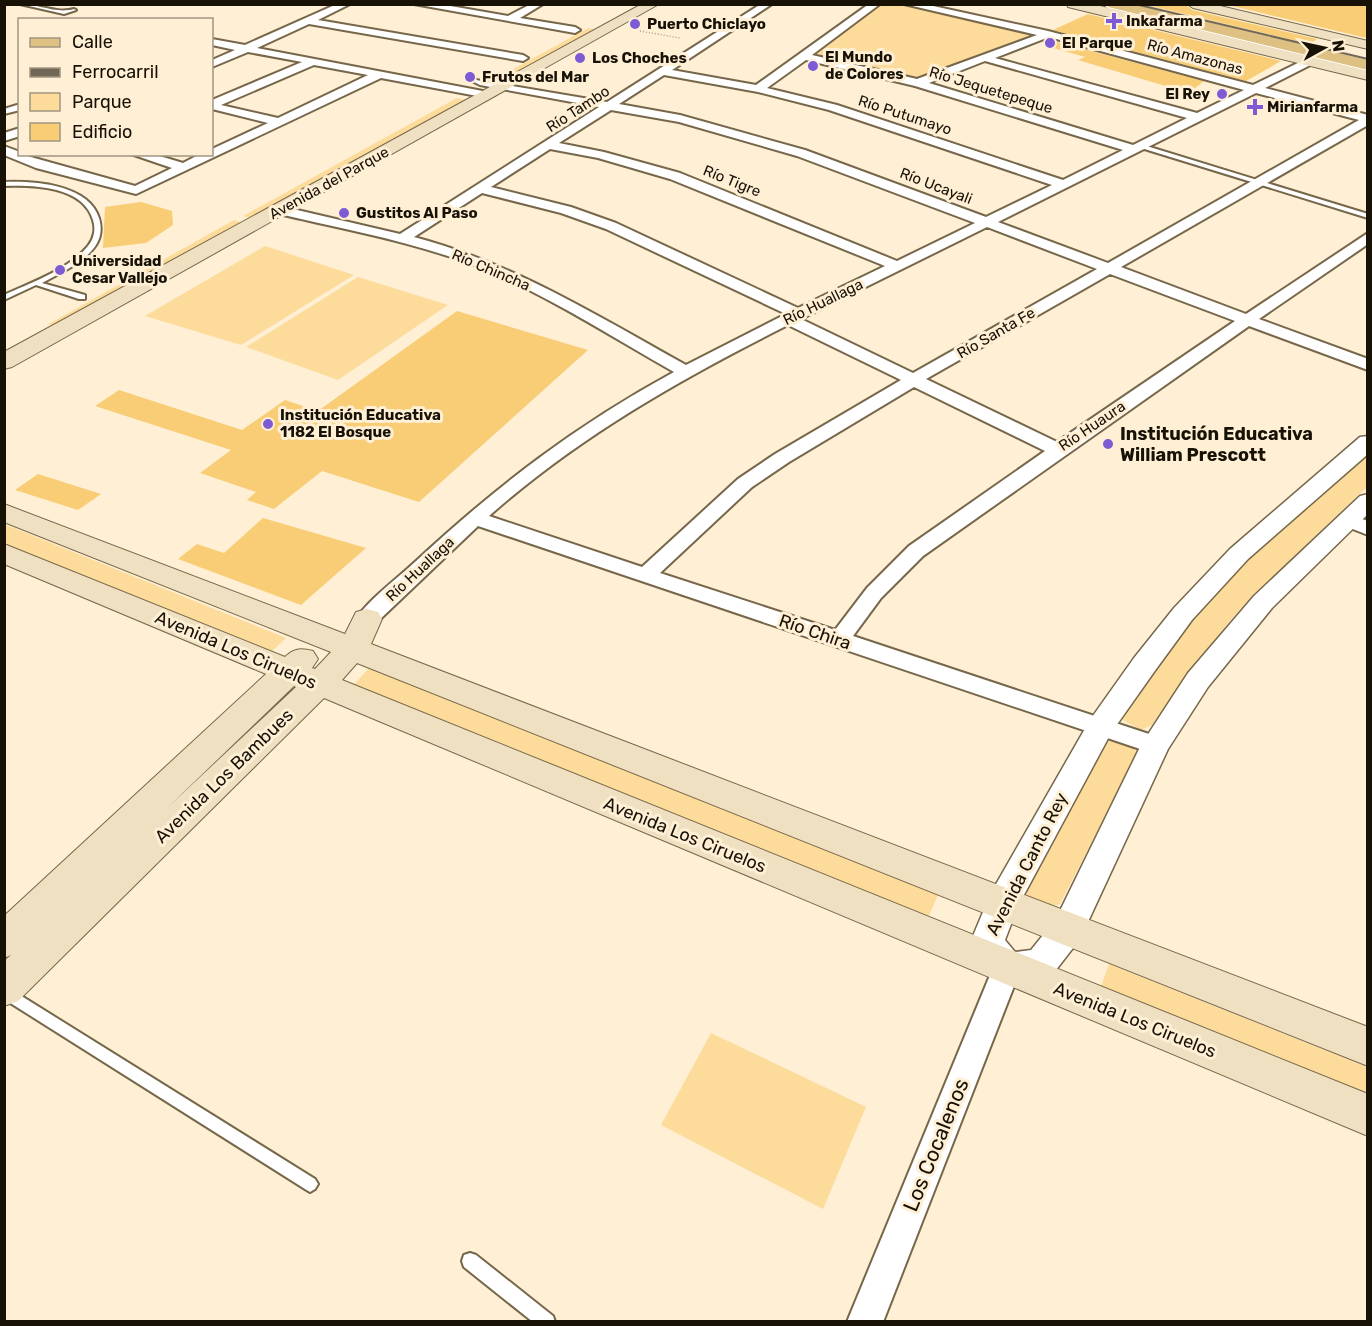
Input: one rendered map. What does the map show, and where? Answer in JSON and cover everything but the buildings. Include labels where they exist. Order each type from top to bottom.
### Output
[{"type":"main road","name":"Avenida del Parque","points":[[4,362],[280,210],[484,88],[523,58],[622,4]]},
{"type":"main road","name":"Avenida del Parque","points":[[153,260],[463,91],[505,86],[653,4]]},
{"type":"main road","points":[[1072,4],[1368,76]]},
{"type":"main road","points":[[1113,4],[1368,65]]},
{"type":"main road","points":[[1157,4],[1368,54]]},
{"type":"main road","points":[[1193,4],[1368,45]]},
{"type":"main road","points":[[63,307],[102,287]]},
{"type":"main road","points":[[27,327],[53,335]]},
{"type":"main road","points":[[4,512],[349,635],[1003,903],[1368,1047]]},
{"type":"main road","name":"Avenida Los Ciruelos","points":[[4,553],[1368,1115]]},
{"type":"main road","name":"Avenida Los Bambues","points":[[4,989],[304,678],[349,635]]},
{"type":"main road","name":"Avenida Los Bambues","points":[[4,941],[304,678]]},
{"type":"street","points":[[213,64],[248,50],[346,4]]},
{"type":"street","points":[[512,18],[539,4]]},
{"type":"street","name":"Río Tambo","points":[[403,238],[768,4]]},
{"type":"street","points":[[758,89],[876,4]]},
{"type":"street","name":"Río Amazonas","points":[[908,4],[1048,34],[1368,119]]},
{"type":"street","points":[[420,5],[512,18],[575,30]]},
{"type":"street","points":[[970,17],[987,9]]},
{"type":"street","points":[[310,22],[523,58]]},
{"type":"street","points":[[918,83],[1048,34]]},
{"type":"street","points":[[213,42],[463,91]]},
{"type":"street","name":"Río Huallaga","points":[[349,635],[517,481],[578,437],[686,371],[1324,54]]},
{"type":"street","name":"Río Jequetepeque","points":[[804,56],[918,83],[1137,147]]},
{"type":"street","points":[[985,58],[1197,117]]},
{"type":"street","points":[[213,105],[312,62]]},
{"type":"street","name":"Río Putumayo","points":[[663,72],[758,89],[874,120],[1063,184]]},
{"type":"street","points":[[213,153],[378,75]]},
{"type":"street","name":"Río Ucayali","points":[[505,86],[611,105],[720,128],[761,140],[1368,365]]},
{"type":"street","points":[[213,105],[280,122]]},
{"type":"street","name":"Río Santa Fe","points":[[645,575],[745,483],[782,458],[913,380],[1368,119]]},
{"type":"street","name":"Río Tigre","points":[[549,145],[600,155],[675,176],[897,266]]},
{"type":"street","points":[[4,150],[18,156]]},
{"type":"street","points":[[19,156],[41,165],[136,190],[207,156]]},
{"type":"street","points":[[145,156],[184,167]]},
{"type":"street","points":[[41,165],[61,158]]},
{"type":"street","points":[[481,189],[548,205],[611,226],[913,380],[1058,450]]},
{"type":"street","name":"Río Chincha","points":[[280,210],[403,238],[463,257],[505,274],[686,371]]},
{"type":"street","name":"Río Huaura","points":[[839,640],[874,593],[916,551],[1058,450],[1368,237]]},
{"type":"street","name":"Avenida Canto Rey","points":[[1007,968],[987,943],[1003,903],[1100,727],[1183,614],[1211,583],[1239,554],[1368,442]]},
{"type":"street","points":[[1007,968],[1040,964],[1068,929],[1155,746],[1198,680],[1263,602],[1357,525],[1368,501]]},
{"type":"street","name":"Río Chira","points":[[475,518],[1155,746]]},
{"type":"street","name":"Los Cocalenos","points":[[865,1322],[1007,968]]},
{"type":"lane","points":[[22,4],[64,13],[74,10]]},
{"type":"lane","name":"Río Jequetepeque","points":[[1137,147],[1368,216]]},
{"type":"lane","points":[[4,184],[44,186],[66,192],[87,203],[97,214],[99,228],[94,243],[83,255],[36,283],[4,298]]},
{"type":"lane","points":[[36,283],[82,297]]},
{"type":"lane","points":[[4,989],[310,1184]]},
{"type":"lane","points":[[470,1261],[547,1322]]},
{"type":"path","points":[[638,31],[684,39]]},
{"type":"green space","points":[[876,5],[908,5],[1048,34],[918,83],[804,56]]},
{"type":"green space","points":[[1119,5],[1149,5],[1299,40],[1290,45]]},
{"type":"green space","points":[[588,28],[594,29],[505,79],[497,78]]},
{"type":"green space","points":[[457,98],[467,100],[251,218],[243,216]]},
{"type":"green space","points":[[234,220],[242,223],[55,324],[47,325]]},
{"type":"green space","points":[[265,246],[354,275],[241,345],[145,316]]},
{"type":"green space","points":[[358,277],[448,305],[338,380],[246,347]]},
{"type":"green space","points":[[1367,453],[1367,487],[1254,594],[1228,623],[1152,725],[1141,730],[1123,720],[1119,711],[1155,660],[1243,561]]},
{"type":"green space","points":[[4,524],[286,638],[270,653],[5,546]]},
{"type":"green space","points":[[369,668],[938,895],[927,920],[352,687]]},
{"type":"green space","points":[[1118,741],[1135,748],[1136,756],[1060,904],[1046,908],[1028,899],[1025,886],[1105,742]]},
{"type":"green space","points":[[1109,964],[1367,1067],[1367,1098],[1100,989]]},
{"type":"green space","points":[[711,1033],[866,1107],[823,1209],[661,1125]]},
{"type":"railway","points":[[1135,4],[1368,59]]},
{"type":"place","name":"Inkafarma","points":[[1114,21]]},
{"type":"place","name":"Puerto Chiclayo","points":[[635,24]]},
{"type":"place","name":"El Parque","points":[[1050,43]]},
{"type":"place","name":"Los Choches","points":[[580,58]]},
{"type":"place","name":"El Mundo de Colores","points":[[813,66]]},
{"type":"place","name":"Frutos del Mar","points":[[470,77]]},
{"type":"place","name":"El Rey","points":[[1222,94]]},
{"type":"place","name":"Mirianfarma","points":[[1255,107]]},
{"type":"place","name":"Gustitos Al Paso","points":[[344,213]]},
{"type":"place","name":"Universidad Cesar Vallejo","points":[[60,270]]},
{"type":"place","name":"Institución Educativa 1182 El Bosque","points":[[268,424]]},
{"type":"place","name":"Institución Educativa William Prescott","points":[[1108,444]]}]
